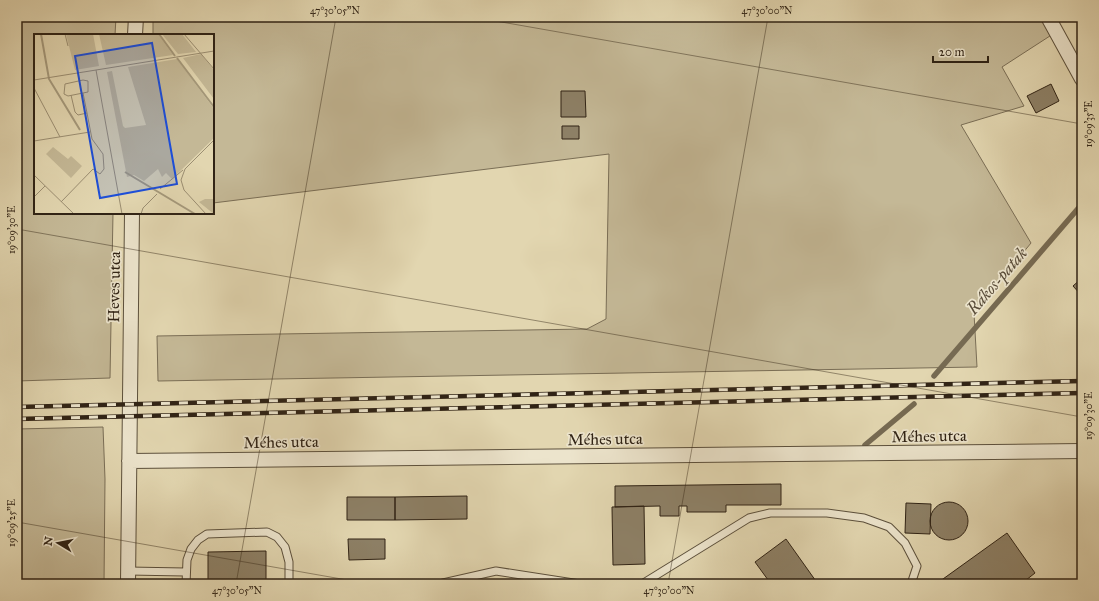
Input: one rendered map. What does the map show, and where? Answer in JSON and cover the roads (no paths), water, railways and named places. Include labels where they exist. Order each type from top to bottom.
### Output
[{"type":"street","points":[[135,34],[136,17]]},
{"type":"street","points":[[1048,17],[1082,79]]},
{"type":"street","name":"Heves utca","points":[[128,461],[132,214]]},
{"type":"street","name":"Méhes utca","points":[[128,461],[1082,451]]},
{"type":"street","points":[[128,461],[128,578]]},
{"type":"lane","points":[[642,584],[645,584],[749,518],[770,513],[827,513],[864,518],[889,527],[905,543],[917,566],[912,584]]},
{"type":"lane","points":[[186,584],[186,560],[191,549],[198,540],[207,534],[267,532],[277,537],[285,547],[289,562],[289,584],[443,584],[496,572],[580,584]]},
{"type":"lane","points":[[128,578],[185,572]]},
{"type":"waterway","name":"Rákos-patak","points":[[934,376],[1082,204]]},
{"type":"waterway","name":"Rákos-patak","points":[[865,445],[914,404]]},
{"type":"railway","points":[[17,407],[1082,381]]},
{"type":"railway","points":[[17,419],[1082,393]]}]
